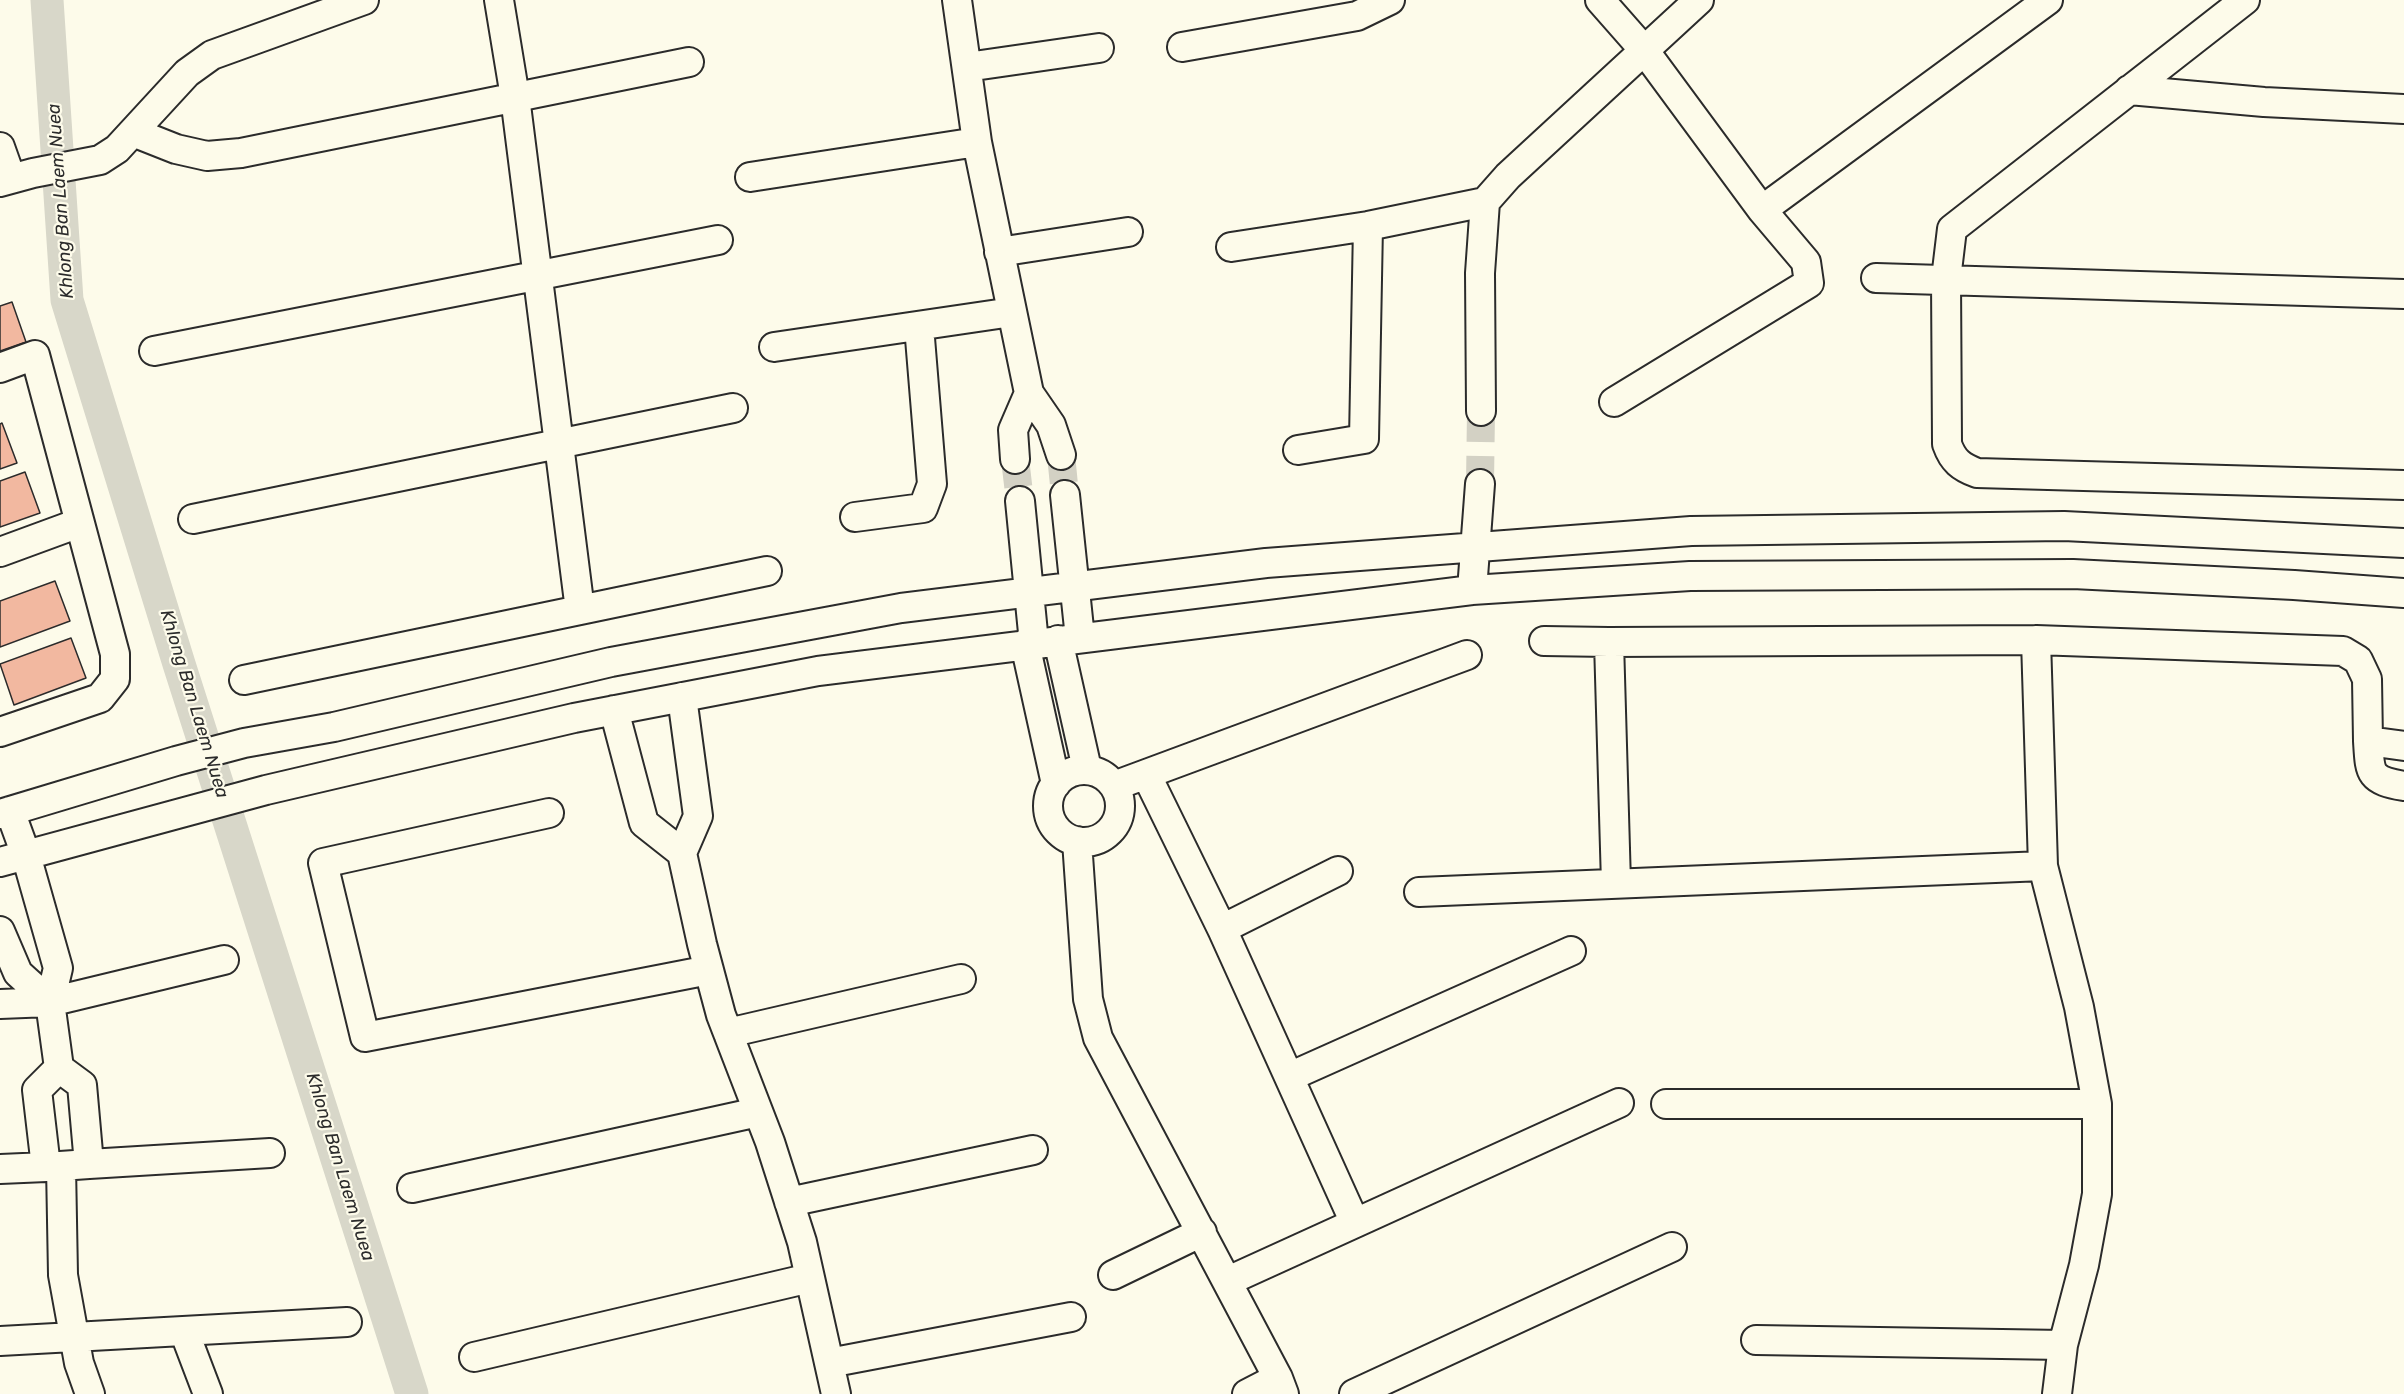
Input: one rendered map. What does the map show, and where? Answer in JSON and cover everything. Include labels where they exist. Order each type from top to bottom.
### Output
[{"type":"street","points":[[0,147],[15,178],[100,160],[117,149],[187,74],[212,55],[364,0]]},
{"type":"street","points":[[499,0],[515,98],[580,610]]},
{"type":"street","points":[[957,0],[977,142],[1029,393],[1051,425],[1061,455]]},
{"type":"street","points":[[1182,47],[1357,16],[1390,0]]},
{"type":"street","points":[[1600,0],[1644,50],[1762,210],[1806,262],[1809,283],[1614,402]]},
{"type":"street","points":[[1231,247],[1368,226],[1485,202],[1508,176],[1699,0]]},
{"type":"street","points":[[1762,210],[2048,0]]},
{"type":"street","points":[[2245,0],[1952,229],[1946,279],[1947,444],[1952,457],[1962,467],[1977,473],[2404,485]]},
{"type":"street","points":[[967,67],[1100,48]]},
{"type":"street","points":[[133,132],[176,149],[207,156],[241,153],[689,62]]},
{"type":"street","points":[[2129,90],[2264,102],[2404,109]]},
{"type":"street","points":[[750,177],[977,142]]},
{"type":"street","points":[[1481,411],[1480,273],[1485,202]]},
{"type":"street","points":[[1298,450],[1364,440],[1368,226]]},
{"type":"street","points":[[999,252],[1128,232]]},
{"type":"street","points":[[154,351],[718,240]]},
{"type":"street","points":[[1876,278],[2404,294]]},
{"type":"street","points":[[774,347],[1012,312]]},
{"type":"street","points":[[855,517],[923,508],[932,484],[919,326]]},
{"type":"street","points":[[0,368],[35,355],[115,654],[115,679],[100,698],[0,732]]},
{"type":"street","points":[[1015,459],[1013,430],[1029,393]]},
{"type":"street","points":[[194,519],[733,408]]},
{"type":"street","points":[[1472,590],[1480,484]]},
{"type":"street","points":[[1056,783],[1049,641],[1076,585],[1065,495]]},
{"type":"street","points":[[1020,501],[1028,592],[1049,641],[1087,769]]},
{"type":"street","points":[[0,552],[79,523]]},
{"type":"street","points":[[89,1164],[82,1085],[59,1068],[51,1002],[58,968],[13,859],[5,812],[176,760],[244,743],[334,727],[611,662],[901,608],[1266,563],[1691,531],[2064,526],[2404,543]]},
{"type":"street","points":[[244,680],[767,571]]},
{"type":"street","points":[[13,859],[266,790],[614,710],[818,671],[1472,590],[1690,576],[2073,574],[2404,593]]},
{"type":"street","points":[[2036,640],[2043,866],[2079,1007],[2097,1104],[2097,1194],[2084,1265],[2063,1345],[2057,1394]]},
{"type":"street","points":[[1544,641],[2036,640],[2343,651],[2358,660],[2367,679],[2368,741],[2370,766],[2374,775],[2383,783],[2404,786]]},
{"type":"street","points":[[1609,642],[1616,883]]},
{"type":"street","points":[[1114,786],[1467,655]]},
{"type":"street","points":[[682,697],[698,816],[682,853],[709,970],[728,1034],[758,1112],[802,1242],[836,1394]]},
{"type":"street","points":[[614,710],[644,823],[682,853]]},
{"type":"street","points":[[2368,741],[2404,746]]},
{"type":"street","points":[[1087,769],[1099,772],[1114,786],[1120,800],[1120,811],[1109,832],[1088,842],[1077,841],[1065,836],[1056,828],[1050,818],[1048,806],[1050,794],[1056,783],[1076,770],[1087,769]]},
{"type":"street","points":[[1146,774],[1222,929],[1355,1223]]},
{"type":"street","points":[[549,813],[323,863],[364,1037],[709,970]]},
{"type":"street","points":[[1077,841],[1088,999],[1098,1038],[1228,1281],[1281,1386],[1247,1394]]},
{"type":"street","points":[[1419,892],[2043,866]]},
{"type":"street","points":[[1222,929],[1338,871]]},
{"type":"street","points":[[0,931],[18,973],[51,1002]]},
{"type":"street","points":[[1289,1077],[1571,951]]},
{"type":"street","points":[[0,1004],[51,1002],[224,960]]},
{"type":"street","points":[[728,1034],[961,979]]},
{"type":"street","points":[[59,1068],[37,1090],[54,1167],[63,1275],[79,1363],[90,1394]]},
{"type":"street","points":[[1228,1281],[1619,1103]]},
{"type":"street","points":[[1666,1104],[2097,1104]]},
{"type":"street","points":[[412,1188],[758,1112]]},
{"type":"street","points":[[789,1202],[1033,1150]]},
{"type":"street","points":[[0,1169],[270,1153]]},
{"type":"street","points":[[1113,1275],[1202,1232]]},
{"type":"street","points":[[1354,1394],[1672,1247]]},
{"type":"street","points":[[474,1357],[810,1278]]},
{"type":"street","points":[[829,1363],[1071,1317]]},
{"type":"street","points":[[0,1341],[347,1322]]},
{"type":"street","points":[[184,1331],[208,1394]]},
{"type":"street","points":[[1756,1340],[2063,1345]]},
{"type":"building","points":[[12,302],[26,342],[0,351],[0,306]]},
{"type":"building","points":[[2,423],[17,463],[0,469],[0,424]]},
{"type":"building","points":[[25,472],[40,513],[0,527],[0,481]]},
{"type":"building","points":[[55,581],[70,621],[0,647],[0,601]]},
{"type":"building","points":[[71,638],[86,678],[14,705],[0,664]]},
{"type":"waterway","name":"Khlong Ban Laem Nuea","points":[[47,0],[67,300],[179,664],[412,1394]]},
{"type":"tunnel","points":[[1480,484],[1481,411]]},
{"type":"tunnel","points":[[1061,455],[1065,495]]},
{"type":"tunnel","points":[[1015,459],[1020,501]]}]
